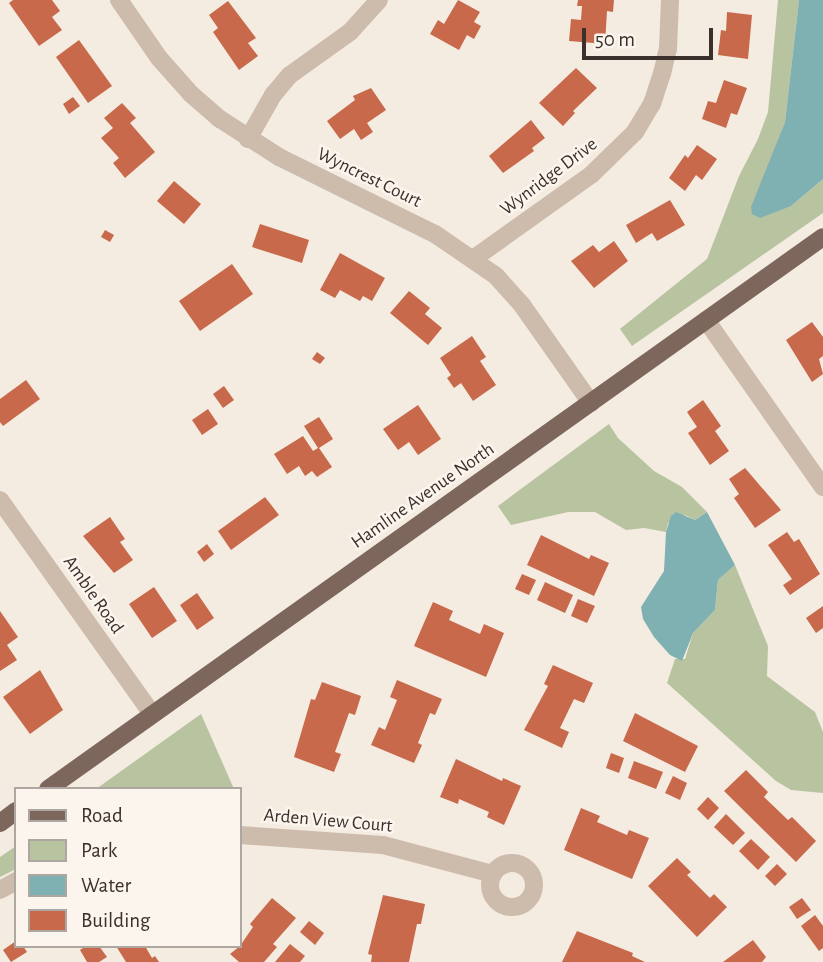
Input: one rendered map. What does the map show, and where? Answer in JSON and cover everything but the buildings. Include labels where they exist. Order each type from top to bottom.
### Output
[{"type":"main road","name":"Hamline Avenue North","points":[[51,787],[823,237]]},
{"type":"street","name":"Wyncrest Court","points":[[119,0],[159,58],[191,94],[248,139],[435,234],[496,276],[522,304],[591,403]]},
{"type":"street","points":[[248,139],[273,95],[290,75],[350,32],[379,0]]},
{"type":"street","name":"Wynridge Drive","points":[[473,259],[592,174],[635,132],[652,104],[662,74],[668,49],[670,0]]},
{"type":"street","points":[[706,320],[823,487]]},
{"type":"street","name":"Amble Road","points":[[0,500],[152,714]]},
{"type":"street","name":"Arden View Court","points":[[242,835],[383,845],[493,874]]},
{"type":"green space","points":[[778,0],[799,0],[785,122],[773,154],[791,206],[823,179],[823,213],[632,346],[620,329],[707,259],[739,176],[758,139],[768,112]]},
{"type":"green space","points":[[609,424],[618,438],[654,471],[682,487],[707,512],[695,520],[685,515],[668,523],[666,532],[644,528],[626,530],[595,512],[568,512],[511,525],[498,506]]},
{"type":"green space","points":[[735,565],[768,646],[767,676],[815,712],[823,732],[823,793],[791,790],[776,781],[667,683],[675,659],[685,659],[693,633],[715,610],[718,580]]},
{"type":"green space","points":[[201,714],[233,787],[99,787]]},
{"type":"green space","points":[[14,847],[14,870],[0,877],[0,857]]},
{"type":"water","points":[[799,0],[823,0],[823,179],[791,206],[760,218],[752,214],[751,207],[785,122]]},
{"type":"water","points":[[676,512],[695,520],[707,512],[735,565],[718,580],[715,610],[693,633],[682,661],[670,655],[654,637],[643,619],[641,607],[664,571],[666,532],[671,516]]}]
